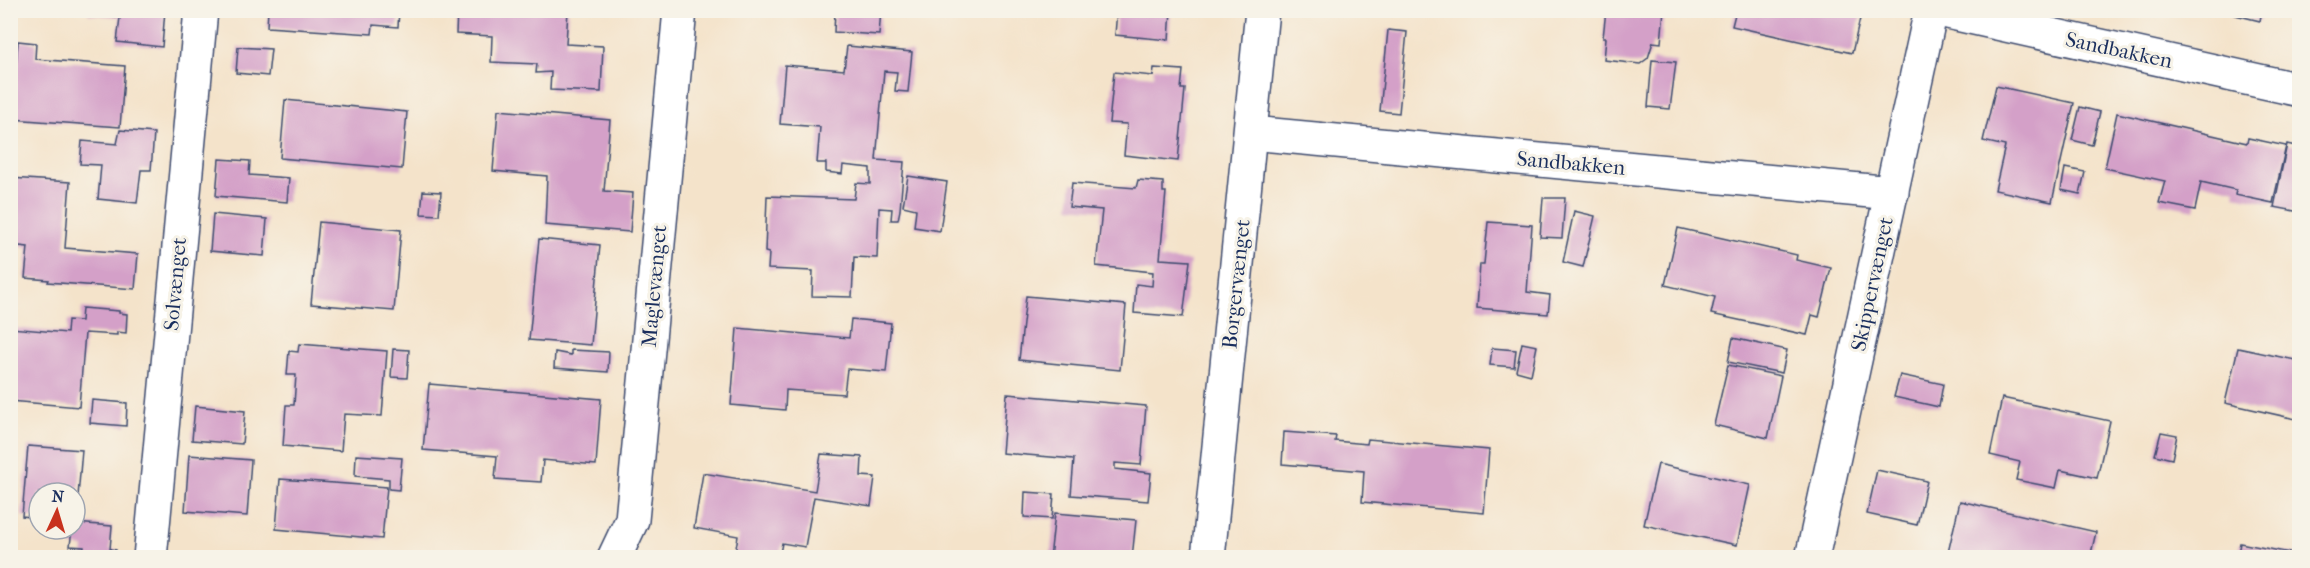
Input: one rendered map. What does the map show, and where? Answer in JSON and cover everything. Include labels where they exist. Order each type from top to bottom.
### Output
[{"type":"street","name":"Solvænget","points":[[150,558],[201,10]]},
{"type":"street","name":"Maglevænget","points":[[614,558],[632,520],[680,10]]},
{"type":"street","name":"Borgervænget","points":[[1208,558],[1262,10]]},
{"type":"street","name":"Skippervænget","points":[[1812,558],[1931,10]]},
{"type":"street","name":"Sandbakken","points":[[1938,10],[2300,90]]},
{"type":"street","name":"Sandbakken","points":[[1251,133],[1892,193]]},
{"type":"building","points":[[89,10],[165,10],[162,47],[117,42],[120,17],[88,14]]},
{"type":"building","points":[[268,10],[399,10],[398,27],[373,25],[372,34],[267,27]]},
{"type":"building","points":[[457,10],[568,10],[566,44],[603,46],[601,92],[550,90],[551,72],[536,73],[537,64],[491,62],[492,36],[456,34]]},
{"type":"building","points":[[835,10],[881,10],[879,35],[834,32]]},
{"type":"building","points":[[1117,10],[1171,10],[1169,40],[1115,35]]},
{"type":"building","points":[[1606,10],[1664,10],[1661,43],[1653,42],[1648,58],[1640,64],[1604,60],[1606,38],[1603,38]]},
{"type":"building","points":[[1736,10],[1862,10],[1852,53],[1732,26]]},
{"type":"building","points":[[2215,10],[2262,10],[2260,21]]},
{"type":"building","points":[[1388,30],[1407,32],[1399,113],[1380,111]]},
{"type":"building","points":[[18,41],[36,43],[35,59],[125,66],[120,127],[12,119]]},
{"type":"building","points":[[847,46],[912,52],[908,92],[895,91],[897,72],[884,71],[876,160],[904,162],[900,210],[898,220],[891,220],[892,209],[879,208],[877,258],[854,257],[852,297],[812,296],[813,271],[768,269],[769,253],[765,252],[767,196],[854,199],[856,183],[870,184],[870,168],[843,165],[842,174],[826,172],[826,163],[817,163],[820,127],[780,124],[785,65],[844,70]]},
{"type":"building","points":[[238,47],[271,49],[268,76],[236,73]]},
{"type":"building","points":[[1652,60],[1676,62],[1670,109],[1648,107]]},
{"type":"building","points":[[1154,68],[1183,70],[1181,89],[1185,89],[1178,161],[1124,155],[1127,124],[1109,123],[1114,72],[1153,76]]},
{"type":"building","points":[[1996,86],[2074,103],[2052,202],[1995,190],[2005,146],[1983,141]]},
{"type":"building","points":[[285,100],[407,112],[402,169],[280,158]]},
{"type":"building","points":[[2080,107],[2100,112],[2092,145],[2072,140]]},
{"type":"building","points":[[498,110],[610,120],[604,191],[633,193],[630,232],[545,225],[547,176],[493,171]]},
{"type":"building","points":[[2117,113],[2247,143],[2248,138],[2286,146],[2273,203],[2235,195],[2236,190],[2201,182],[2195,210],[2159,203],[2165,181],[2105,168]]},
{"type":"building","points":[[120,130],[154,133],[151,170],[141,170],[137,203],[98,199],[101,165],[80,164],[82,141],[117,144]]},
{"type":"building","points":[[2287,144],[2300,147],[2300,212],[2274,207]]},
{"type":"building","points":[[219,159],[250,161],[249,175],[289,178],[287,202],[216,196]]},
{"type":"building","points":[[2065,168],[2085,172],[2080,194],[2061,190]]},
{"type":"building","points":[[908,176],[947,182],[940,231],[914,227],[916,209],[903,206]]},
{"type":"building","points":[[10,178],[70,182],[65,248],[138,254],[135,289],[25,278],[28,247],[10,245]]},
{"type":"building","points":[[1138,180],[1163,182],[1163,192],[1166,192],[1160,259],[1190,261],[1183,317],[1134,313],[1136,284],[1152,286],[1153,272],[1096,266],[1102,210],[1069,207],[1072,183],[1136,188]]},
{"type":"building","points":[[423,191],[441,192],[439,215],[421,214]]},
{"type":"building","points":[[1543,198],[1565,198],[1562,238],[1540,237]]},
{"type":"building","points":[[1574,211],[1595,216],[1583,267],[1563,262]]},
{"type":"building","points":[[213,214],[267,219],[264,256],[210,251]]},
{"type":"building","points":[[319,222],[401,230],[394,311],[311,304]]},
{"type":"building","points":[[1488,222],[1532,225],[1527,292],[1550,295],[1548,314],[1477,308],[1480,264],[1484,264]]},
{"type":"building","points":[[1678,228],[1797,255],[1796,260],[1831,268],[1819,317],[1812,315],[1807,335],[1711,314],[1715,297],[1665,285]]},
{"type":"building","points":[[539,239],[600,245],[591,345],[529,340]]},
{"type":"building","points":[[1026,296],[1126,305],[1120,370],[1019,360]]},
{"type":"building","points":[[82,308],[119,311],[119,313],[127,314],[126,333],[117,332],[117,335],[85,333],[79,407],[10,401],[11,328],[67,333],[68,320],[81,321]]},
{"type":"building","points":[[851,319],[891,323],[886,372],[847,369],[844,394],[786,390],[785,410],[731,405],[737,328],[849,338]]},
{"type":"building","points":[[1733,338],[1787,350],[1782,373],[1728,362]]},
{"type":"building","points":[[1522,343],[1537,346],[1531,375],[1516,371]]},
{"type":"building","points":[[299,344],[387,351],[382,416],[344,414],[341,451],[283,446],[286,405],[294,405],[296,375],[287,375],[289,351],[298,352]]},
{"type":"building","points":[[1492,348],[1516,350],[1514,367],[1490,365]]},
{"type":"building","points":[[2238,348],[2300,361],[2300,420],[2225,403]]},
{"type":"building","points":[[393,349],[409,350],[407,378],[391,377]]},
{"type":"building","points":[[571,350],[609,352],[608,372],[554,368],[555,352],[571,355]]},
{"type":"building","points":[[1728,365],[1781,376],[1768,438],[1714,425]]},
{"type":"building","points":[[1900,375],[1943,384],[1939,407],[1894,397]]},
{"type":"building","points":[[429,384],[601,399],[596,465],[543,460],[541,482],[495,479],[497,456],[423,450]]},
{"type":"building","points":[[1007,394],[1146,406],[1141,465],[1115,463],[1115,469],[1151,473],[1148,501],[1071,495],[1074,459],[1002,453]]},
{"type":"building","points":[[2002,398],[2110,421],[2097,478],[2060,470],[2056,488],[2016,480],[2020,462],[1990,455]]},
{"type":"building","points":[[92,400],[127,403],[126,426],[90,423]]},
{"type":"building","points":[[195,406],[245,411],[242,444],[192,440]]},
{"type":"building","points":[[1284,432],[1336,436],[1335,441],[1367,444],[1368,439],[1489,450],[1484,513],[1362,502],[1364,471],[1282,464]]},
{"type":"building","points":[[2161,432],[2177,435],[2172,459],[2155,455]]},
{"type":"building","points":[[28,446],[82,450],[79,481],[27,481],[27,517],[22,516]]},
{"type":"building","points":[[821,454],[862,457],[861,476],[875,477],[871,506],[814,497],[805,547],[782,543],[779,558],[759,558],[735,554],[738,536],[694,528],[703,473],[815,491]]},
{"type":"building","points":[[189,455],[251,460],[247,516],[185,511]]},
{"type":"building","points":[[356,455],[402,458],[399,490],[389,489],[389,479],[355,476]]},
{"type":"building","points":[[1658,464],[1750,485],[1737,545],[1644,525]]},
{"type":"building","points":[[1877,470],[1927,481],[1917,525],[1867,514]]},
{"type":"building","points":[[280,479],[387,487],[382,539],[276,529]]},
{"type":"building","points":[[1025,492],[1054,494],[1052,519],[1024,517]]},
{"type":"building","points":[[1960,501],[2096,532],[2090,558],[1947,557]]},
{"type":"building","points":[[1055,513],[1136,520],[1132,558],[1050,558]]},
{"type":"building","points":[[87,524],[112,526],[110,549],[116,550],[116,558],[83,558],[84,547],[70,546],[71,541],[87,541]]},
{"type":"building","points":[[2240,543],[2300,555],[2300,558],[2237,558]]}]
